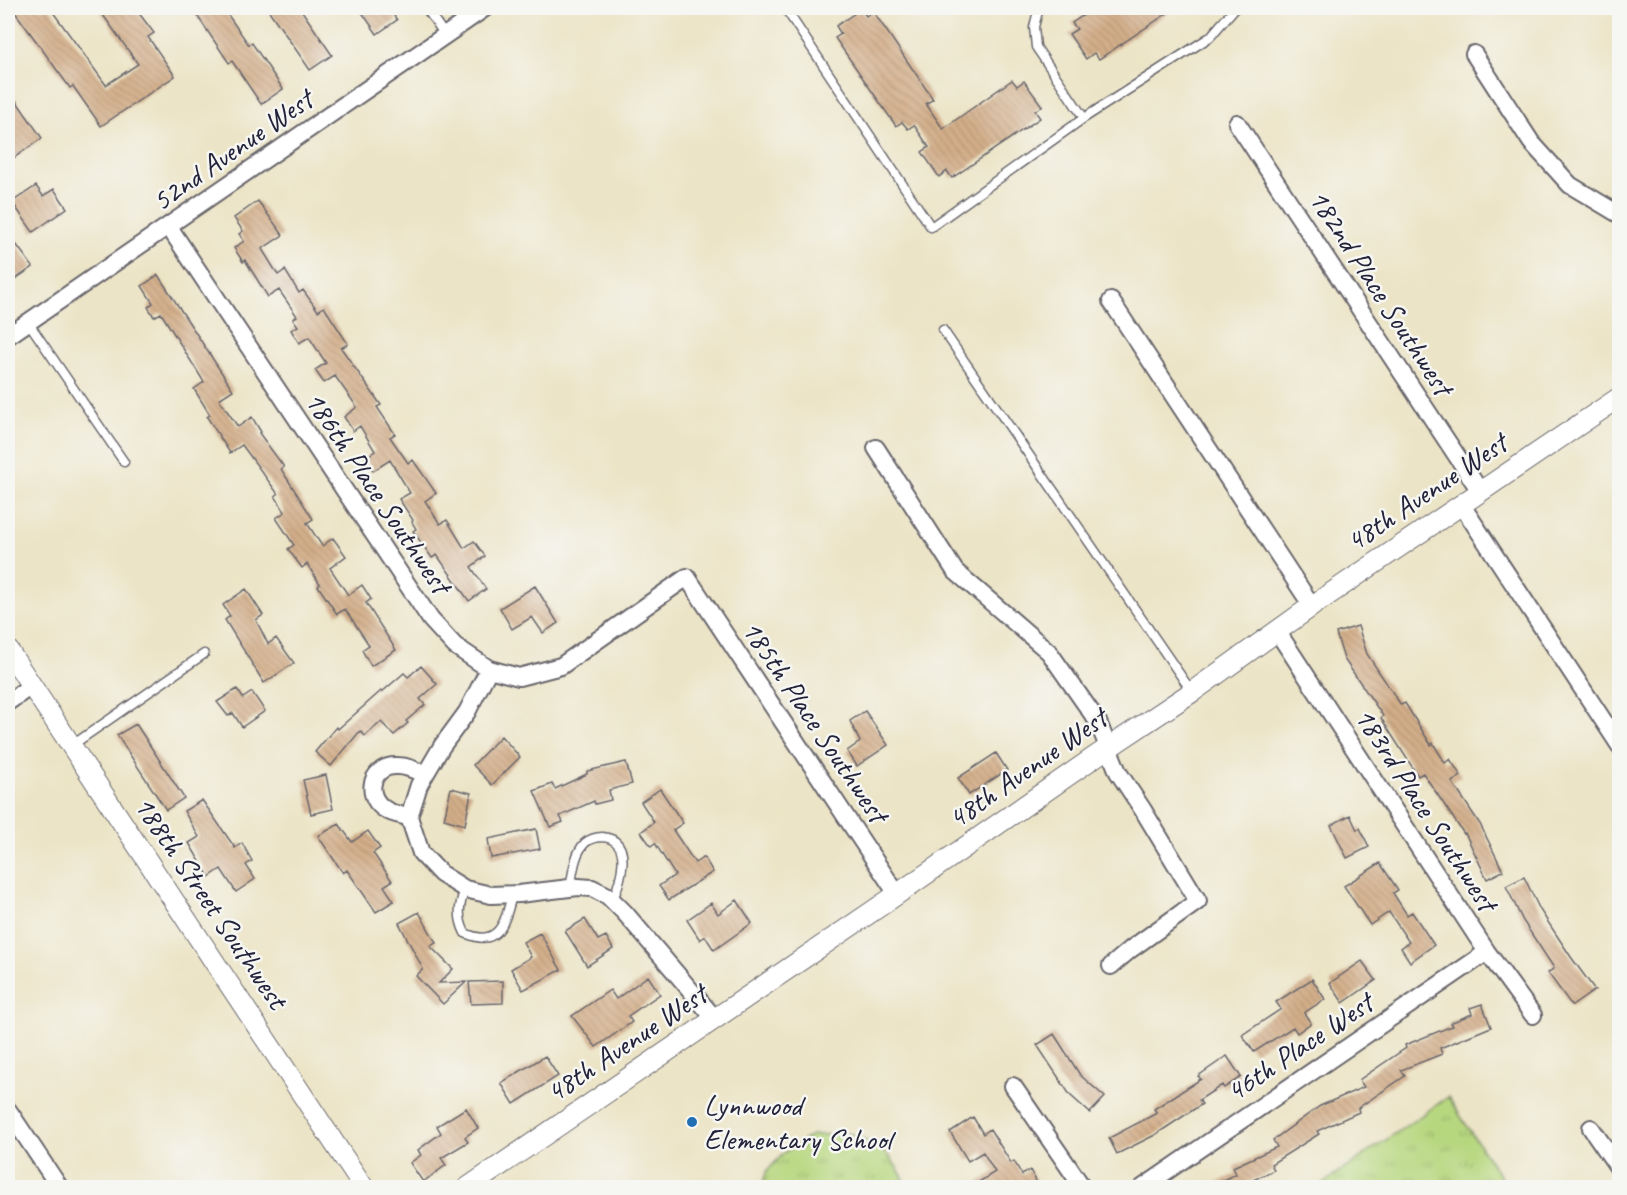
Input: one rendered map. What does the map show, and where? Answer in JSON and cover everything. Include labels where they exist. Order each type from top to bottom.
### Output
[{"type":"street","name":"52nd Avenue West","points":[[8,336],[485,8]]},
{"type":"street","points":[[1474,54],[1532,142],[1570,185],[1620,215]]},
{"type":"street","name":"182nd Place Southwest","points":[[1237,123],[1480,490]]},
{"type":"street","name":"186th Place Southwest","points":[[169,227],[431,620],[454,646],[489,669],[519,677],[561,666],[687,577]]},
{"type":"street","points":[[1111,301],[1312,606]]},
{"type":"street","name":"48th Avenue West","points":[[467,1188],[1192,692],[1480,490],[1620,397]]},
{"type":"street","points":[[876,448],[955,571],[1049,652],[1098,722],[1118,772],[1198,901],[1111,966]]},
{"type":"street","points":[[1461,504],[1620,746]]},
{"type":"street","name":"185th Place Southwest","points":[[687,577],[897,894]]},
{"type":"street","name":"183rd Place Southwest","points":[[1277,631],[1487,952],[1533,1016]]},
{"type":"street","name":"188th Street Southwest","points":[[8,651],[364,1188]]},
{"type":"street","points":[[489,669],[467,712],[419,784],[410,817],[421,853],[441,874],[465,889],[491,895],[592,888],[608,896],[715,1019]]},
{"type":"street","points":[[8,702],[31,686]]},
{"type":"street","points":[[410,817],[394,814],[381,806],[374,796],[372,784],[376,773],[396,765],[425,775]]},
{"type":"street","name":"46th Place West","points":[[1142,1188],[1487,952]]},
{"type":"street","points":[[1013,1086],[1083,1188]]},
{"type":"street","points":[[8,1110],[60,1188]]},
{"type":"street","points":[[1592,1128],[1620,1170]]},
{"type":"lane","points":[[426,8],[445,35]]},
{"type":"lane","points":[[785,8],[931,227],[1084,118],[1210,37],[1235,8]]},
{"type":"lane","points":[[1043,8],[1038,11],[1034,27],[1036,47],[1084,118]]},
{"type":"lane","points":[[28,322],[124,462]]},
{"type":"lane","points":[[943,330],[1192,692]]},
{"type":"lane","points":[[71,746],[204,654]]},
{"type":"lane","points":[[570,889],[578,855],[585,842],[597,837],[609,838],[620,847],[623,861],[621,881],[613,900]]},
{"type":"lane","points":[[465,889],[460,905],[459,920],[465,933],[477,939],[493,936],[504,922],[512,895]]},
{"type":"green space","points":[[1448,1097],[1507,1187],[1318,1187]]},
{"type":"green space","points":[[850,1134],[886,1153],[908,1187],[761,1187],[767,1171],[785,1152],[812,1135]]},
{"type":"building","points":[[12,8],[50,8],[106,85],[138,64],[98,8],[135,8],[154,33],[148,37],[175,76],[101,126],[73,86],[70,88]]},
{"type":"building","points":[[192,8],[223,8],[249,45],[252,43],[283,89],[261,104],[232,61],[229,63]]},
{"type":"building","points":[[267,8],[300,8],[332,55],[310,70]]},
{"type":"building","points":[[359,8],[389,8],[397,20],[377,34]]},
{"type":"building","points":[[1094,8],[1175,8],[1099,59],[1094,53],[1086,59],[1069,34],[1077,29],[1072,23]]},
{"type":"building","points":[[861,9],[866,16],[873,11],[933,99],[926,104],[943,129],[1012,80],[1017,86],[1024,81],[1042,106],[1035,111],[1040,118],[952,178],[947,171],[939,177],[922,152],[929,147],[914,125],[908,129],[902,122],[896,126],[835,38],[841,34],[836,26]]},
{"type":"building","points":[[8,89],[42,138],[8,162]]},
{"type":"building","points":[[36,186],[43,196],[54,189],[67,208],[33,232],[12,202]]},
{"type":"building","points":[[258,201],[283,235],[262,249],[278,275],[285,270],[299,293],[303,290],[318,311],[324,307],[348,344],[341,348],[381,405],[377,407],[395,434],[390,437],[408,463],[413,460],[436,493],[425,501],[440,524],[447,520],[464,548],[474,541],[485,556],[471,567],[486,589],[469,601],[437,555],[432,558],[413,531],[416,529],[413,520],[399,499],[410,493],[390,460],[373,471],[365,458],[375,451],[360,426],[353,431],[344,417],[357,407],[335,376],[324,383],[315,370],[326,363],[309,337],[299,343],[291,330],[298,326],[293,319],[297,316],[279,290],[268,297],[245,260],[243,262],[234,248],[244,241],[239,234],[243,231],[234,218]]},
{"type":"building","points":[[16,244],[33,267],[8,284],[8,250]]},
{"type":"building","points":[[158,275],[233,390],[219,399],[238,427],[252,417],[261,432],[259,433],[284,467],[281,469],[313,519],[307,523],[322,546],[333,538],[346,556],[330,568],[348,595],[362,585],[371,599],[366,603],[396,650],[371,666],[362,650],[369,645],[345,609],[337,614],[318,586],[320,584],[307,564],[302,568],[288,549],[294,545],[276,518],[285,512],[275,496],[278,494],[242,445],[230,453],[207,417],[210,415],[194,389],[204,382],[161,313],[154,317],[148,307],[153,303],[142,286]]},
{"type":"building","points":[[535,586],[558,623],[543,633],[532,617],[512,629],[500,608]]},
{"type":"building","points":[[246,589],[263,615],[256,620],[268,644],[276,638],[294,663],[264,683],[225,620],[230,616],[223,605]]},
{"type":"building","points":[[1358,626],[1367,654],[1401,705],[1405,703],[1431,745],[1433,743],[1445,763],[1450,759],[1461,776],[1452,782],[1480,824],[1503,871],[1487,879],[1465,833],[1423,773],[1418,776],[1381,718],[1383,716],[1344,659],[1336,633]]},
{"type":"building","points":[[421,666],[437,684],[420,699],[425,705],[394,735],[381,722],[365,736],[360,731],[331,766],[315,752],[336,727],[338,729],[404,673],[408,677]]},
{"type":"building","points":[[237,689],[243,698],[252,692],[265,711],[242,727],[233,713],[228,716],[217,702]]},
{"type":"building","points":[[865,711],[888,745],[857,766],[847,751],[860,742],[850,721]]},
{"type":"building","points":[[136,724],[184,798],[166,810],[117,735]]},
{"type":"building","points":[[501,736],[520,757],[492,785],[473,765]]},
{"type":"building","points":[[996,753],[1007,770],[969,795],[958,778]]},
{"type":"building","points":[[626,762],[632,784],[609,790],[611,800],[595,804],[594,801],[560,816],[563,822],[550,827],[534,791],[552,784],[555,789],[587,774],[587,771]]},
{"type":"building","points":[[326,775],[333,809],[311,814],[303,780]]},
{"type":"building","points":[[451,788],[471,793],[465,825],[444,819]]},
{"type":"building","points":[[660,789],[683,823],[673,830],[695,863],[704,857],[713,872],[669,900],[659,886],[675,875],[655,843],[651,846],[641,832],[654,822],[641,802]]},
{"type":"building","points":[[202,800],[235,848],[242,843],[252,861],[246,865],[255,879],[236,892],[221,869],[209,877],[189,843],[199,837],[184,811]]},
{"type":"building","points":[[1350,815],[1357,830],[1360,828],[1369,847],[1347,858],[1331,825]]},
{"type":"building","points":[[339,824],[352,842],[368,831],[380,848],[373,853],[392,881],[384,886],[394,901],[376,912],[347,870],[343,873],[318,836]]},
{"type":"building","points":[[536,829],[540,849],[491,858],[488,839]]},
{"type":"building","points":[[1380,863],[1398,890],[1393,893],[1407,915],[1412,912],[1434,945],[1410,962],[1401,948],[1409,942],[1389,912],[1370,925],[1344,886]]},
{"type":"building","points":[[1524,877],[1540,910],[1595,990],[1572,1006],[1548,973],[1554,968],[1523,921],[1506,886]]},
{"type":"building","points":[[737,900],[752,923],[714,950],[705,936],[700,940],[687,920],[711,903],[718,914]]},
{"type":"building","points":[[419,912],[436,943],[430,946],[453,969],[439,983],[466,982],[443,1004],[416,976],[423,969],[399,923]]},
{"type":"building","points":[[585,919],[598,940],[606,936],[613,949],[587,966],[565,931]]},
{"type":"building","points":[[540,933],[561,970],[523,990],[511,969],[531,957],[523,942]]},
{"type":"building","points":[[1362,961],[1376,980],[1343,1003],[1330,983]]},
{"type":"building","points":[[648,976],[660,994],[628,1016],[632,1022],[596,1047],[572,1016],[610,990],[616,999]]},
{"type":"building","points":[[1312,979],[1325,999],[1304,1013],[1311,1023],[1297,1033],[1293,1027],[1254,1052],[1242,1035],[1281,1009],[1276,1002]]},
{"type":"building","points":[[503,981],[503,1003],[471,1004],[469,982]]},
{"type":"building","points":[[1482,1004],[1491,1027],[1440,1048],[1442,1054],[1401,1070],[1405,1076],[1358,1108],[1359,1112],[1317,1131],[1319,1134],[1271,1164],[1274,1170],[1237,1188],[1205,1188],[1236,1174],[1233,1167],[1277,1147],[1273,1140],[1320,1106],[1364,1087],[1359,1080],[1406,1048],[1405,1045],[1452,1026],[1450,1023],[1472,1014],[1470,1008]]},
{"type":"building","points":[[1054,1034],[1080,1075],[1105,1097],[1090,1113],[1070,1095],[1037,1045]]},
{"type":"building","points":[[545,1056],[558,1076],[514,1104],[501,1083]]},
{"type":"building","points":[[1227,1056],[1241,1077],[1224,1088],[1222,1085],[1199,1100],[1202,1104],[1155,1135],[1117,1154],[1109,1138],[1157,1113],[1154,1109],[1201,1079],[1198,1076]]},
{"type":"building","points":[[466,1108],[478,1128],[465,1137],[468,1142],[441,1158],[446,1165],[423,1182],[410,1163],[421,1155],[418,1150],[441,1133],[437,1126]]},
{"type":"building","points":[[973,1117],[983,1134],[990,1129],[1011,1163],[1014,1161],[1022,1175],[1030,1170],[1040,1188],[969,1188],[995,1172],[983,1152],[968,1161],[950,1132]]},
{"type":"place","name":"Lynnwood Elementary School","points":[[692,1122]]}]
